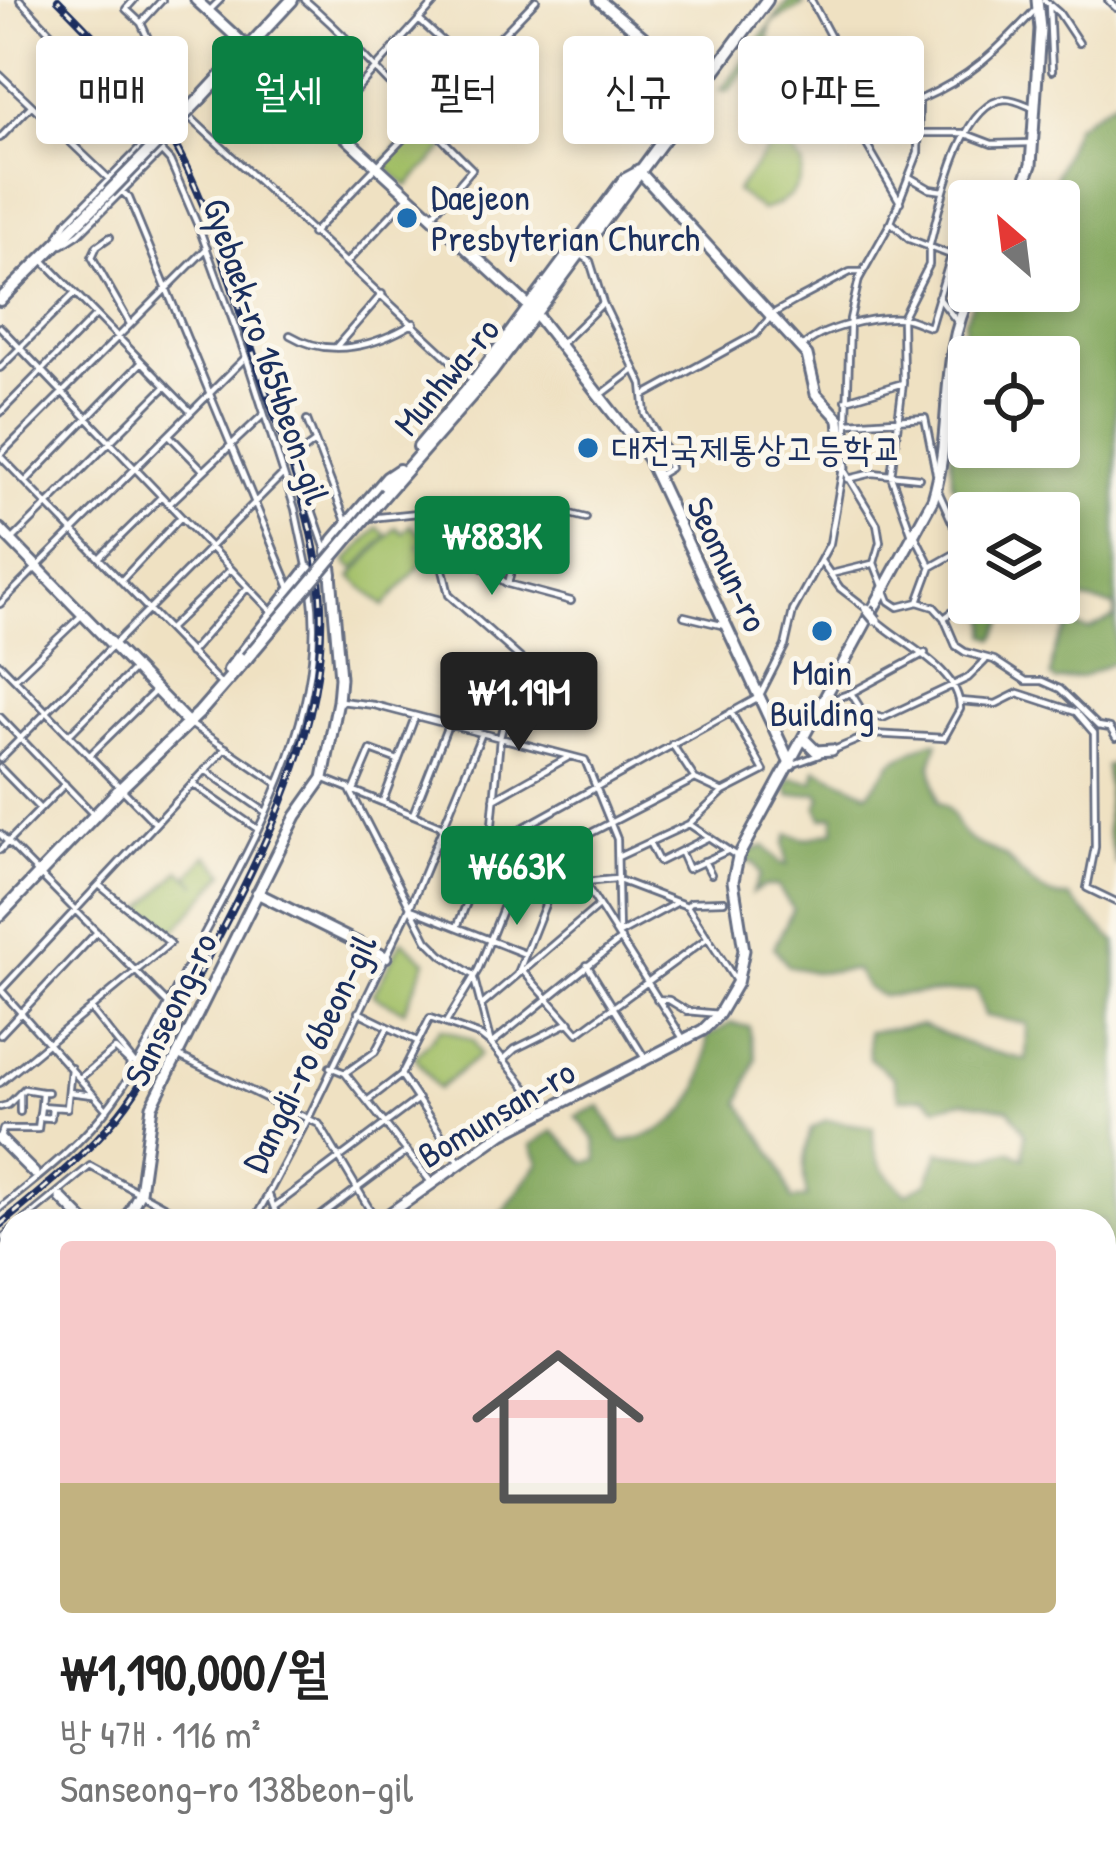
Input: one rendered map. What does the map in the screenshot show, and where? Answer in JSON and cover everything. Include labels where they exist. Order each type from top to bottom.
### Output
[{"type":"main road","name":"Seomun-ro","points":[[196,0],[233,36]]},
{"type":"main road","points":[[259,36],[292,0]]},
{"type":"main road","points":[[599,0],[642,36]]},
{"type":"main road","name":"Munhwa-ro","points":[[714,69],[767,0]]},
{"type":"main road","points":[[1025,180],[1031,165],[1042,3]]},
{"type":"main road","points":[[0,300],[212,85]]},
{"type":"main road","name":"Seomun-ro","points":[[350,144],[533,310],[638,443],[759,697],[769,709],[791,765]]},
{"type":"main road","name":"Munhwa-ro","points":[[533,310],[633,185],[658,144]]},
{"type":"main road","points":[[637,172],[807,356],[816,394],[839,419],[845,470]]},
{"type":"main road","name":"Munhwa-ro","points":[[0,915],[192,719],[475,387],[625,180],[637,172]]},
{"type":"main road","points":[[732,854],[791,765],[938,484],[960,312]]},
{"type":"main road","points":[[332,554],[370,518],[398,476]]},
{"type":"main road","points":[[331,574],[332,554],[347,524],[387,478],[398,476]]},
{"type":"main road","points":[[0,529],[156,690],[192,719]]},
{"type":"main road","points":[[227,676],[308,569]]},
{"type":"main road","name":"Sanseong-ro","points":[[131,1209],[140,1192],[148,1118],[303,802],[323,778],[340,678],[331,574]]},
{"type":"main road","points":[[227,676],[310,583]]},
{"type":"main road","points":[[867,610],[876,620]]},
{"type":"main road","name":"Munhwa-ro","points":[[192,719],[227,676]]},
{"type":"main road","points":[[804,739],[816,751],[832,750]]},
{"type":"main road","name":"Bomunsan-ro","points":[[394,1209],[543,1110],[684,1040],[718,1014],[737,983],[744,950],[732,854]]},
{"type":"main road","points":[[257,893],[386,957]]},
{"type":"main road","points":[[0,1136],[37,1176]]},
{"type":"main road","points":[[58,1196],[70,1209]]},
{"type":"street","points":[[20,0],[54,36]]},
{"type":"street","points":[[134,0],[126,9],[141,23],[186,114],[414,323],[475,387]]},
{"type":"street","points":[[141,23],[162,0]]},
{"type":"street","points":[[208,12],[220,0]]},
{"type":"street","points":[[305,0],[387,80]]},
{"type":"street","points":[[363,80],[436,0]]},
{"type":"street","points":[[501,36],[536,0]]},
{"type":"street","points":[[811,0],[852,77],[860,133],[900,202]]},
{"type":"street","points":[[1108,0],[1116,8]]},
{"type":"street","points":[[1042,3],[1076,35],[1078,43]]},
{"type":"street","points":[[1042,3],[1052,71]]},
{"type":"street","points":[[924,98],[968,76],[1042,3]]},
{"type":"street","points":[[419,20],[436,36]]},
{"type":"street","points":[[0,75],[112,188],[129,197],[291,591]]},
{"type":"street","points":[[931,567],[891,476],[903,383],[902,318],[929,265],[929,248],[963,133],[999,101],[1010,99],[1034,108]]},
{"type":"street","points":[[0,138],[32,106]]},
{"type":"street","points":[[924,133],[963,133],[992,144],[1033,143]]},
{"type":"street","points":[[112,188],[146,144]]},
{"type":"street","points":[[112,188],[159,148],[156,144]]},
{"type":"street","points":[[312,233],[395,144]]},
{"type":"street","points":[[431,218],[472,169],[446,144]]},
{"type":"street","points":[[490,846],[759,697],[785,646],[793,611],[830,543],[845,470],[850,326],[863,272],[900,202],[919,144]]},
{"type":"street","name":"Gyebaek-ro 1654beon-gil","points":[[0,1208],[106,1110],[132,1066],[278,784],[298,735],[310,676],[314,624],[310,583],[283,474],[207,248],[159,148]]},
{"type":"street","points":[[909,176],[930,189],[944,191]]},
{"type":"street","points":[[347,262],[407,196]]},
{"type":"street","points":[[891,222],[909,239],[948,255]]},
{"type":"street","points":[[110,237],[92,257],[130,324]]},
{"type":"street","points":[[207,248],[0,456],[190,652],[227,676]]},
{"type":"street","points":[[580,254],[590,261],[603,303],[645,395],[645,414],[664,447],[670,468],[657,476]]},
{"type":"street","points":[[44,257],[191,412]]},
{"type":"street","points":[[801,348],[824,331],[850,326],[902,318],[930,327],[948,263]]},
{"type":"street","points":[[645,395],[756,334],[770,318],[831,281],[863,272]]},
{"type":"street","points":[[0,368],[74,293]]},
{"type":"street","points":[[336,347],[382,293]]},
{"type":"street","points":[[938,297],[956,320]]},
{"type":"street","points":[[562,343],[603,303]]},
{"type":"street","points":[[0,412],[96,315]]},
{"type":"street","points":[[290,335],[317,346],[336,347],[375,343],[414,323]]},
{"type":"street","points":[[0,328],[273,613]]},
{"type":"street","points":[[0,604],[246,357]]},
{"type":"street","points":[[26,482],[142,362]]},
{"type":"street","points":[[602,395],[635,369]]},
{"type":"street","points":[[846,400],[903,383]]},
{"type":"street","points":[[11,541],[166,386]]},
{"type":"street","points":[[169,504],[264,414]]},
{"type":"street","points":[[849,423],[925,418],[948,510]]},
{"type":"street","points":[[307,420],[347,524]]},
{"type":"street","points":[[169,434],[203,471]]},
{"type":"street","points":[[316,442],[294,458],[321,541],[332,554]]},
{"type":"street","points":[[845,470],[919,478]]},
{"type":"street","points":[[845,470],[877,524],[880,542],[874,563],[884,589],[898,607],[918,602],[934,607],[956,646],[1027,681],[1060,688],[1098,727],[1110,728],[1116,738]]},
{"type":"street","points":[[0,759],[283,474]]},
{"type":"street","points":[[99,559],[160,496]]},
{"type":"street","points":[[370,518],[429,512],[523,518],[562,512],[586,518]]},
{"type":"street","points":[[429,512],[448,595],[520,658],[500,738],[490,846],[457,928]]},
{"type":"street","points":[[122,581],[181,517]]},
{"type":"street","points":[[508,584],[523,518]]},
{"type":"street","points":[[435,538],[508,584],[571,601]]},
{"type":"street","points":[[918,602],[931,567],[948,557]]},
{"type":"street","points":[[821,561],[867,610]]},
{"type":"street","points":[[830,574],[874,563]]},
{"type":"street","points":[[168,630],[231,569]]},
{"type":"street","points":[[190,652],[248,587]]},
{"type":"street","points":[[15,679],[83,614]]},
{"type":"street","points":[[944,618],[948,615]]},
{"type":"street","points":[[684,616],[719,628],[726,625]]},
{"type":"street","points":[[876,620],[925,653],[960,701]]},
{"type":"street","points":[[823,703],[925,653]]},
{"type":"street","points":[[851,693],[864,714],[883,718],[974,674],[986,659]]},
{"type":"street","points":[[0,664],[155,824]]},
{"type":"street","points":[[69,735],[135,668]]},
{"type":"street","points":[[89,756],[156,690]]},
{"type":"street","points":[[960,701],[996,704],[1018,693],[1076,712],[1086,720],[1096,746],[1092,773],[1095,847],[1087,888],[1116,902]]},
{"type":"street","points":[[338,701],[415,716],[590,764],[613,821],[620,936]]},
{"type":"street","points":[[791,765],[872,734],[944,738],[960,701]]},
{"type":"street","points":[[618,857],[689,824],[722,792],[764,771],[731,712]]},
{"type":"street","points":[[382,802],[415,716]]},
{"type":"street","points":[[0,717],[94,815]]},
{"type":"street","points":[[192,719],[278,784]]},
{"type":"street","points":[[413,814],[448,725]]},
{"type":"street","name":"Dangdi-ro 6beon-gil","points":[[261,1209],[411,908],[482,734]]},
{"type":"street","points":[[672,744],[695,779],[722,792]]},
{"type":"street","points":[[106,1110],[1,989],[226,748]]},
{"type":"street","points":[[351,789],[371,750],[398,760]]},
{"type":"street","points":[[494,799],[569,756]]},
{"type":"street","points":[[0,768],[40,809]]},
{"type":"street","points":[[206,770],[264,812]]},
{"type":"street","points":[[323,778],[558,872],[584,881],[616,879],[687,906],[737,983]]},
{"type":"street","points":[[535,862],[695,779]]},
{"type":"street","points":[[0,850],[64,784]]},
{"type":"street","points":[[193,784],[256,828]]},
{"type":"street","points":[[351,789],[436,950],[473,975],[491,1045]]},
{"type":"street","points":[[689,824],[732,854]]},
{"type":"street","points":[[0,834],[168,1004]]},
{"type":"street","points":[[650,844],[659,862],[709,837]]},
{"type":"street","points":[[680,851],[688,869],[732,854]]},
{"type":"street","points":[[447,1021],[490,940],[523,857]]},
{"type":"street","points":[[704,861],[711,874]]},
{"type":"street","points":[[519,974],[558,872]]},
{"type":"street","points":[[584,881],[684,1040]]},
{"type":"street","points":[[0,1083],[170,943],[99,885]]},
{"type":"street","points":[[687,906],[724,901]]},
{"type":"street","points":[[491,1045],[620,936],[676,903]]},
{"type":"street","points":[[482,1005],[598,906]]},
{"type":"street","points":[[411,908],[525,954]]},
{"type":"street","points":[[0,1035],[97,932]]},
{"type":"street","points":[[519,974],[578,1033],[706,939]]},
{"type":"street","points":[[587,964],[645,1058]]},
{"type":"street","points":[[657,999],[687,1011],[718,1014]]},
{"type":"street","points":[[90,1009],[132,1066]]},
{"type":"street","points":[[358,1012],[417,1041]]},
{"type":"street","points":[[367,1101],[401,1075],[430,1018],[481,1036],[543,1110]]},
{"type":"street","points":[[502,1060],[515,1048],[570,1022]]},
{"type":"street","points":[[346,1073],[375,1052],[388,1027]]},
{"type":"street","points":[[80,1078],[116,1049],[132,1066]]},
{"type":"street","points":[[177,1055],[324,1128],[371,1209]]},
{"type":"street","points":[[330,1067],[346,1073],[431,1182]]},
{"type":"street","points":[[40,1106],[67,1108],[72,1103],[71,1068]]},
{"type":"street","points":[[401,1075],[460,1162]]},
{"type":"street","points":[[0,1107],[31,1087],[45,1092],[39,1117],[42,1129],[3,1129],[0,1136]]},
{"type":"street","points":[[69,1092],[91,1093],[95,1100]]},
{"type":"street","points":[[20,1094],[20,1112]]},
{"type":"street","points":[[269,1195],[274,1207],[418,1100]]},
{"type":"street","points":[[39,1117],[51,1118],[52,1107]]},
{"type":"street","points":[[25,1129],[25,1140]]},
{"type":"street","points":[[330,1209],[407,1151]]},
{"type":"street","points":[[40,1209],[90,1166],[169,1209]]},
{"type":"green space","points":[[789,0],[801,0],[804,5],[772,22]]},
{"type":"green space","points":[[738,68],[738,80],[728,92],[721,90]]},
{"type":"green space","points":[[1116,99],[1116,661],[1082,677],[1056,681],[1051,677],[1054,655],[1071,625],[1088,630],[1115,617],[1115,606],[1080,599],[1080,492],[960,492],[952,484],[951,468],[1080,468],[1080,336],[963,336],[969,312],[1080,312],[1080,180],[1054,180],[1075,126]]},
{"type":"green space","points":[[401,144],[441,144],[445,148],[407,186],[382,164]]},
{"type":"green space","points":[[772,144],[791,150],[803,165],[791,195],[778,204],[761,210],[736,191]]},
{"type":"green space","points":[[410,525],[426,539],[418,546],[429,556],[384,606],[351,577],[396,527],[403,533]]},
{"type":"green space","points":[[378,527],[387,535],[355,570],[346,562]]},
{"type":"green space","points":[[987,624],[1002,624],[995,639],[987,635]]},
{"type":"green space","points":[[938,742],[931,765],[938,802],[967,837],[1004,856],[1042,891],[1069,897],[1116,943],[1116,1209],[505,1209],[539,1163],[531,1145],[553,1131],[585,1162],[598,1160],[595,1140],[576,1116],[600,1106],[621,1142],[660,1130],[675,1120],[696,1094],[707,1037],[731,1023],[749,1027],[756,1058],[740,1103],[778,1162],[792,1200],[807,1197],[804,1171],[811,1129],[826,1120],[873,1127],[880,1164],[906,1193],[927,1183],[939,1152],[986,1158],[1009,1151],[1024,1158],[1025,1133],[1009,1109],[964,1101],[937,1107],[924,1097],[900,1099],[893,1077],[869,1058],[868,1032],[921,1025],[978,1048],[1026,1060],[1027,1024],[985,1016],[977,990],[882,996],[867,988],[856,970],[813,972],[788,966],[774,947],[793,909],[777,886],[752,893],[760,875],[754,863],[743,862],[749,851],[765,846],[787,865],[784,844],[788,834],[807,839],[834,831],[834,816],[822,818],[818,793],[790,796],[786,788],[791,778],[813,782],[816,769],[868,793],[893,761]]},
{"type":"green space","points":[[1116,763],[1116,866],[1107,827],[1106,766]]},
{"type":"green space","points":[[207,855],[225,873],[171,935],[143,909],[180,870],[198,885],[189,876]]},
{"type":"green space","points":[[402,940],[426,961],[404,1011],[373,995]]},
{"type":"green space","points":[[441,1028],[473,1040],[480,1055],[438,1089],[415,1057]]},
{"type":"tunnel","points":[[34,1173],[61,1198]]},
{"type":"railway","points":[[19,1209],[92,1144],[131,1099],[151,1066],[242,891],[283,799],[312,705],[320,656],[318,573],[305,509],[204,207],[152,107],[58,0]]},
{"type":"place","name":"Daejeon Presbyterian Church","points":[[407,218]]},
{"type":"place","name":"대전국제통상고등학교","points":[[588,448]]},
{"type":"place","name":"Main Building","points":[[822,631]]}]
